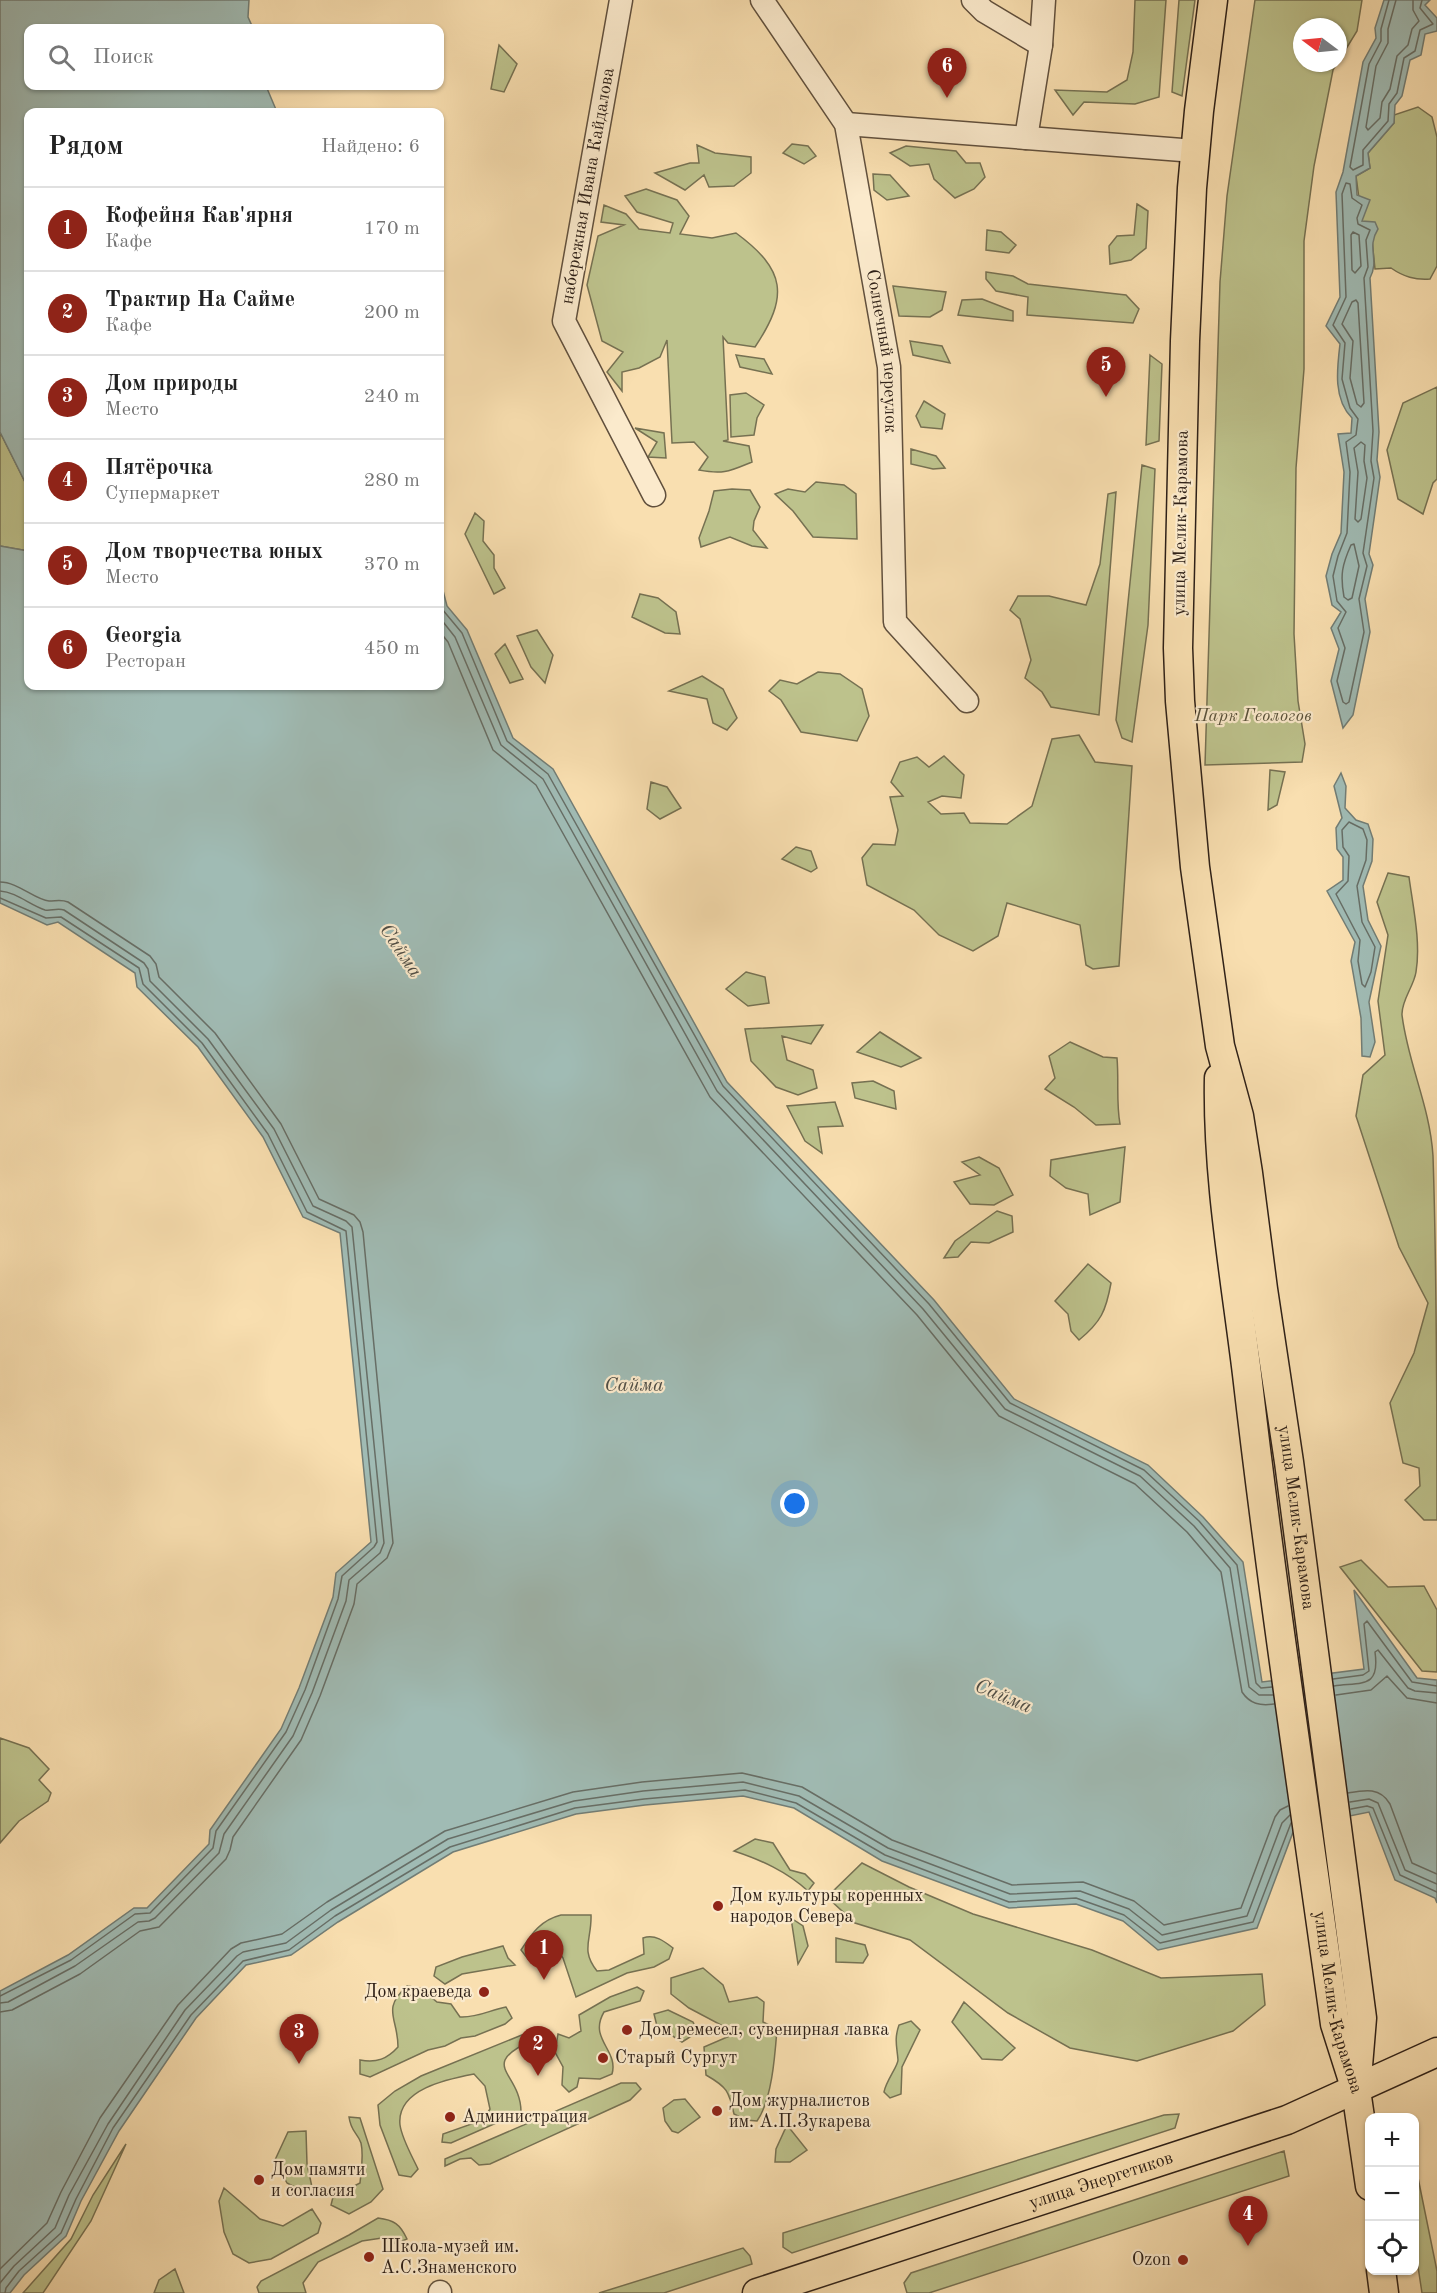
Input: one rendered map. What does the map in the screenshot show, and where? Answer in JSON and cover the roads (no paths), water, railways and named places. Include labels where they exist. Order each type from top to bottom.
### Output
[{"type":"main road","name":"улица Мелик-Карамова","points":[[1213,0],[1195,152],[1185,341],[1179,680],[1196,867],[1220,1046],[1239,1116],[1289,1462],[1348,2021],[1367,2167]]},
{"type":"main road","name":"улица Мелик-Карамова","points":[[1220,1046],[1218,1121],[1223,1177],[1257,1459],[1348,2021]]},
{"type":"main road","name":"улица Энергетиков","points":[[757,2293],[1287,2120],[1437,2052]]},
{"type":"main road","points":[[1382,2275],[1384,2293]]},
{"type":"street","name":"набережная Ивана Кайдалова","points":[[621,0],[564,321],[654,495]]},
{"type":"street","name":"Солнечный переулок","points":[[762,0],[846,124],[889,367],[895,622],[967,701]]},
{"type":"street","points":[[973,0],[984,11],[1041,45]]},
{"type":"street","points":[[1026,138],[1041,45],[1044,0]]},
{"type":"street","points":[[846,124],[1195,152]]},
{"type":"water","points":[[0,0],[249,0],[248,17],[251,24],[24,24],[24,90],[268,90],[275,108],[24,108],[24,480],[0,432]]},
{"type":"water","points":[[1384,0],[1430,0],[1425,5],[1437,18],[1437,31],[1425,34],[1421,55],[1410,60],[1402,96],[1395,105],[1394,123],[1368,153],[1370,168],[1356,176],[1357,195],[1370,200],[1362,221],[1375,222],[1378,229],[1373,242],[1374,265],[1370,278],[1379,432],[1377,460],[1380,477],[1369,554],[1373,565],[1365,599],[1370,632],[1353,715],[1343,728],[1331,681],[1339,649],[1331,628],[1341,612],[1332,605],[1326,576],[1341,533],[1344,472],[1338,434],[1351,433],[1352,418],[1339,393],[1337,373],[1340,344],[1326,326],[1340,297],[1336,192],[1343,172],[1363,62],[1376,38],[1375,28]]},
{"type":"water","name":"Сайма","points":[[0,546],[24,550],[24,690],[444,690],[444,594],[447,606],[467,630],[513,738],[553,769],[727,1082],[934,1300],[1014,1399],[1148,1465],[1203,1517],[1243,1562],[1262,1682],[1364,1669],[1354,1590],[1417,1678],[1437,1680],[1437,1903],[1435,1898],[1395,1880],[1369,1812],[1295,1827],[1257,1928],[1158,1950],[1123,1921],[1076,1904],[1009,1908],[882,1861],[794,1808],[743,1796],[576,1814],[453,1852],[338,1922],[291,1955],[246,1965],[196,2018],[119,2131],[81,2201],[66,2236],[24,2275],[10,2293],[0,2293],[0,1991],[68,1955],[134,1908],[147,1908],[209,1844],[210,1830],[281,1729],[333,1597],[336,1573],[371,1542],[340,1233],[303,1217],[263,1137],[198,1047],[137,987],[135,973],[58,922],[47,925],[0,903]]},
{"type":"water","points":[[1341,773],[1346,786],[1345,808],[1356,820],[1368,824],[1373,839],[1372,861],[1363,886],[1368,920],[1381,946],[1369,1002],[1375,1042],[1370,1057],[1362,1056],[1361,1018],[1351,961],[1355,942],[1327,891],[1343,880],[1343,857],[1337,849],[1336,828],[1342,818],[1334,786]]},
{"type":"place","name":"Georgia","points":[[947,98]]},
{"type":"place","name":"Дом творчества юных","points":[[1106,397]]},
{"type":"place","name":"Дом культуры коренных народов Севера","points":[[718,1906]]},
{"type":"place","name":"Кофейня Кав'ярня","points":[[544,1980]]},
{"type":"place","name":"Дом краеведа","points":[[484,1992]]},
{"type":"place","name":"Дом ремесел, сувенирная лавка","points":[[627,2030]]},
{"type":"place","name":"Старый Сургут","points":[[603,2058]]},
{"type":"place","name":"Дом природы","points":[[299,2064]]},
{"type":"place","name":"Трактир На Сайме","points":[[538,2076]]},
{"type":"place","name":"Дом журналистов им. А.П.Зукарева","points":[[717,2111]]},
{"type":"place","name":"Администрация","points":[[450,2117]]},
{"type":"place","name":"Дом памяти и согласия","points":[[259,2180]]},
{"type":"place","name":"Пятёрочка","points":[[1248,2246]]},
{"type":"place","name":"Школа-музей им. А.С.Знаменского","points":[[369,2257]]},
{"type":"place","name":"Ozon","points":[[1183,2260]]},
{"type":"park label","name":"Парк Геологов","points":[[1253,716]]}]
